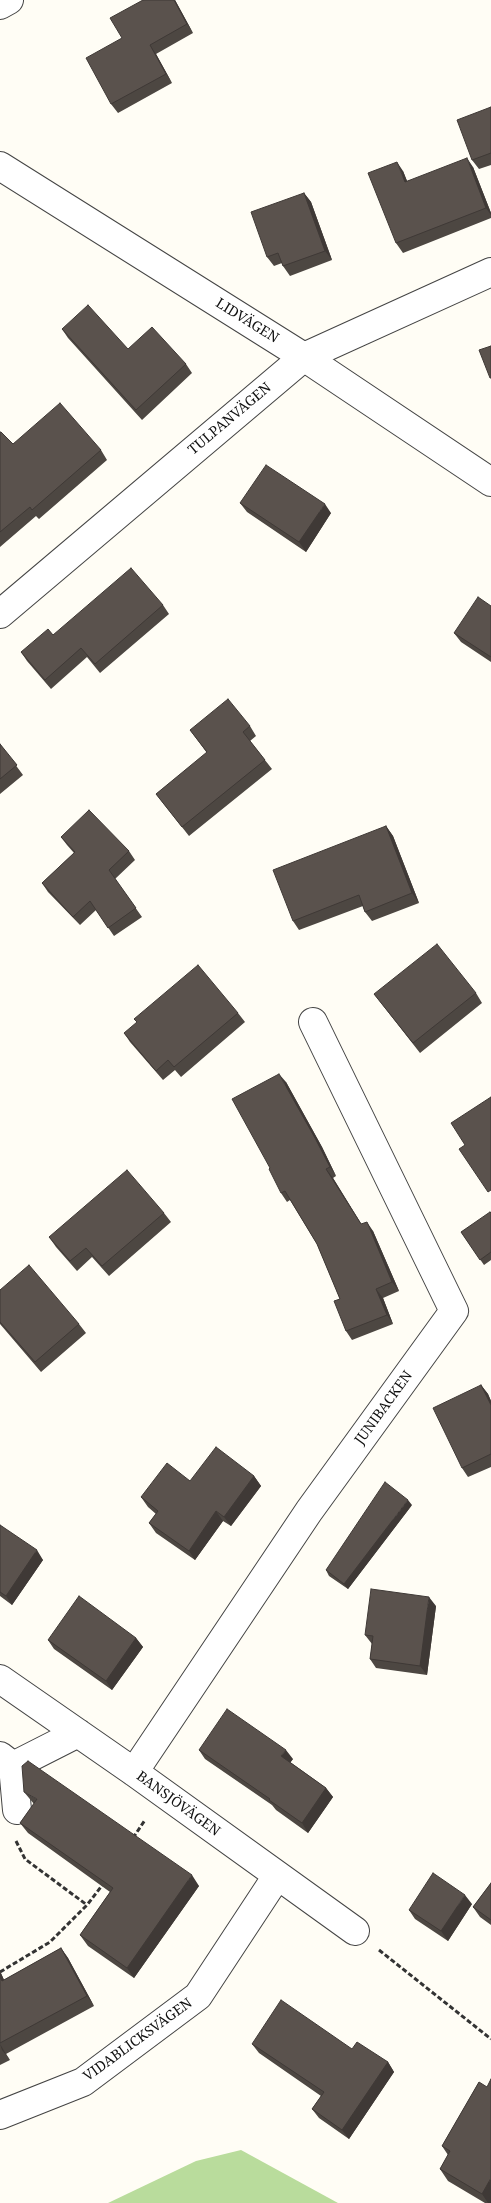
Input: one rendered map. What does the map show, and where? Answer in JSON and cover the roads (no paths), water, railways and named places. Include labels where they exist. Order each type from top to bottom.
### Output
[{"type":"street","points":[[0,5],[9,0]]},
{"type":"street","name":"LIDVÄGEN","points":[[0,166],[304,357],[491,482]]},
{"type":"street","name":"TULPANVÄGEN","points":[[0,614],[304,357],[491,272]]},
{"type":"street","name":"JUNIBACKEN","points":[[134,1772],[309,1512],[454,1311],[313,1022]]},
{"type":"street","name":"BANSJÖVÄGEN","points":[[0,1679],[355,1930]]},
{"type":"street","points":[[17,1810],[7,1761],[78,1733]]},
{"type":"street","name":"VIDABLICKSVÄGEN","points":[[0,2114],[83,2082],[198,1996],[277,1876]]}]
